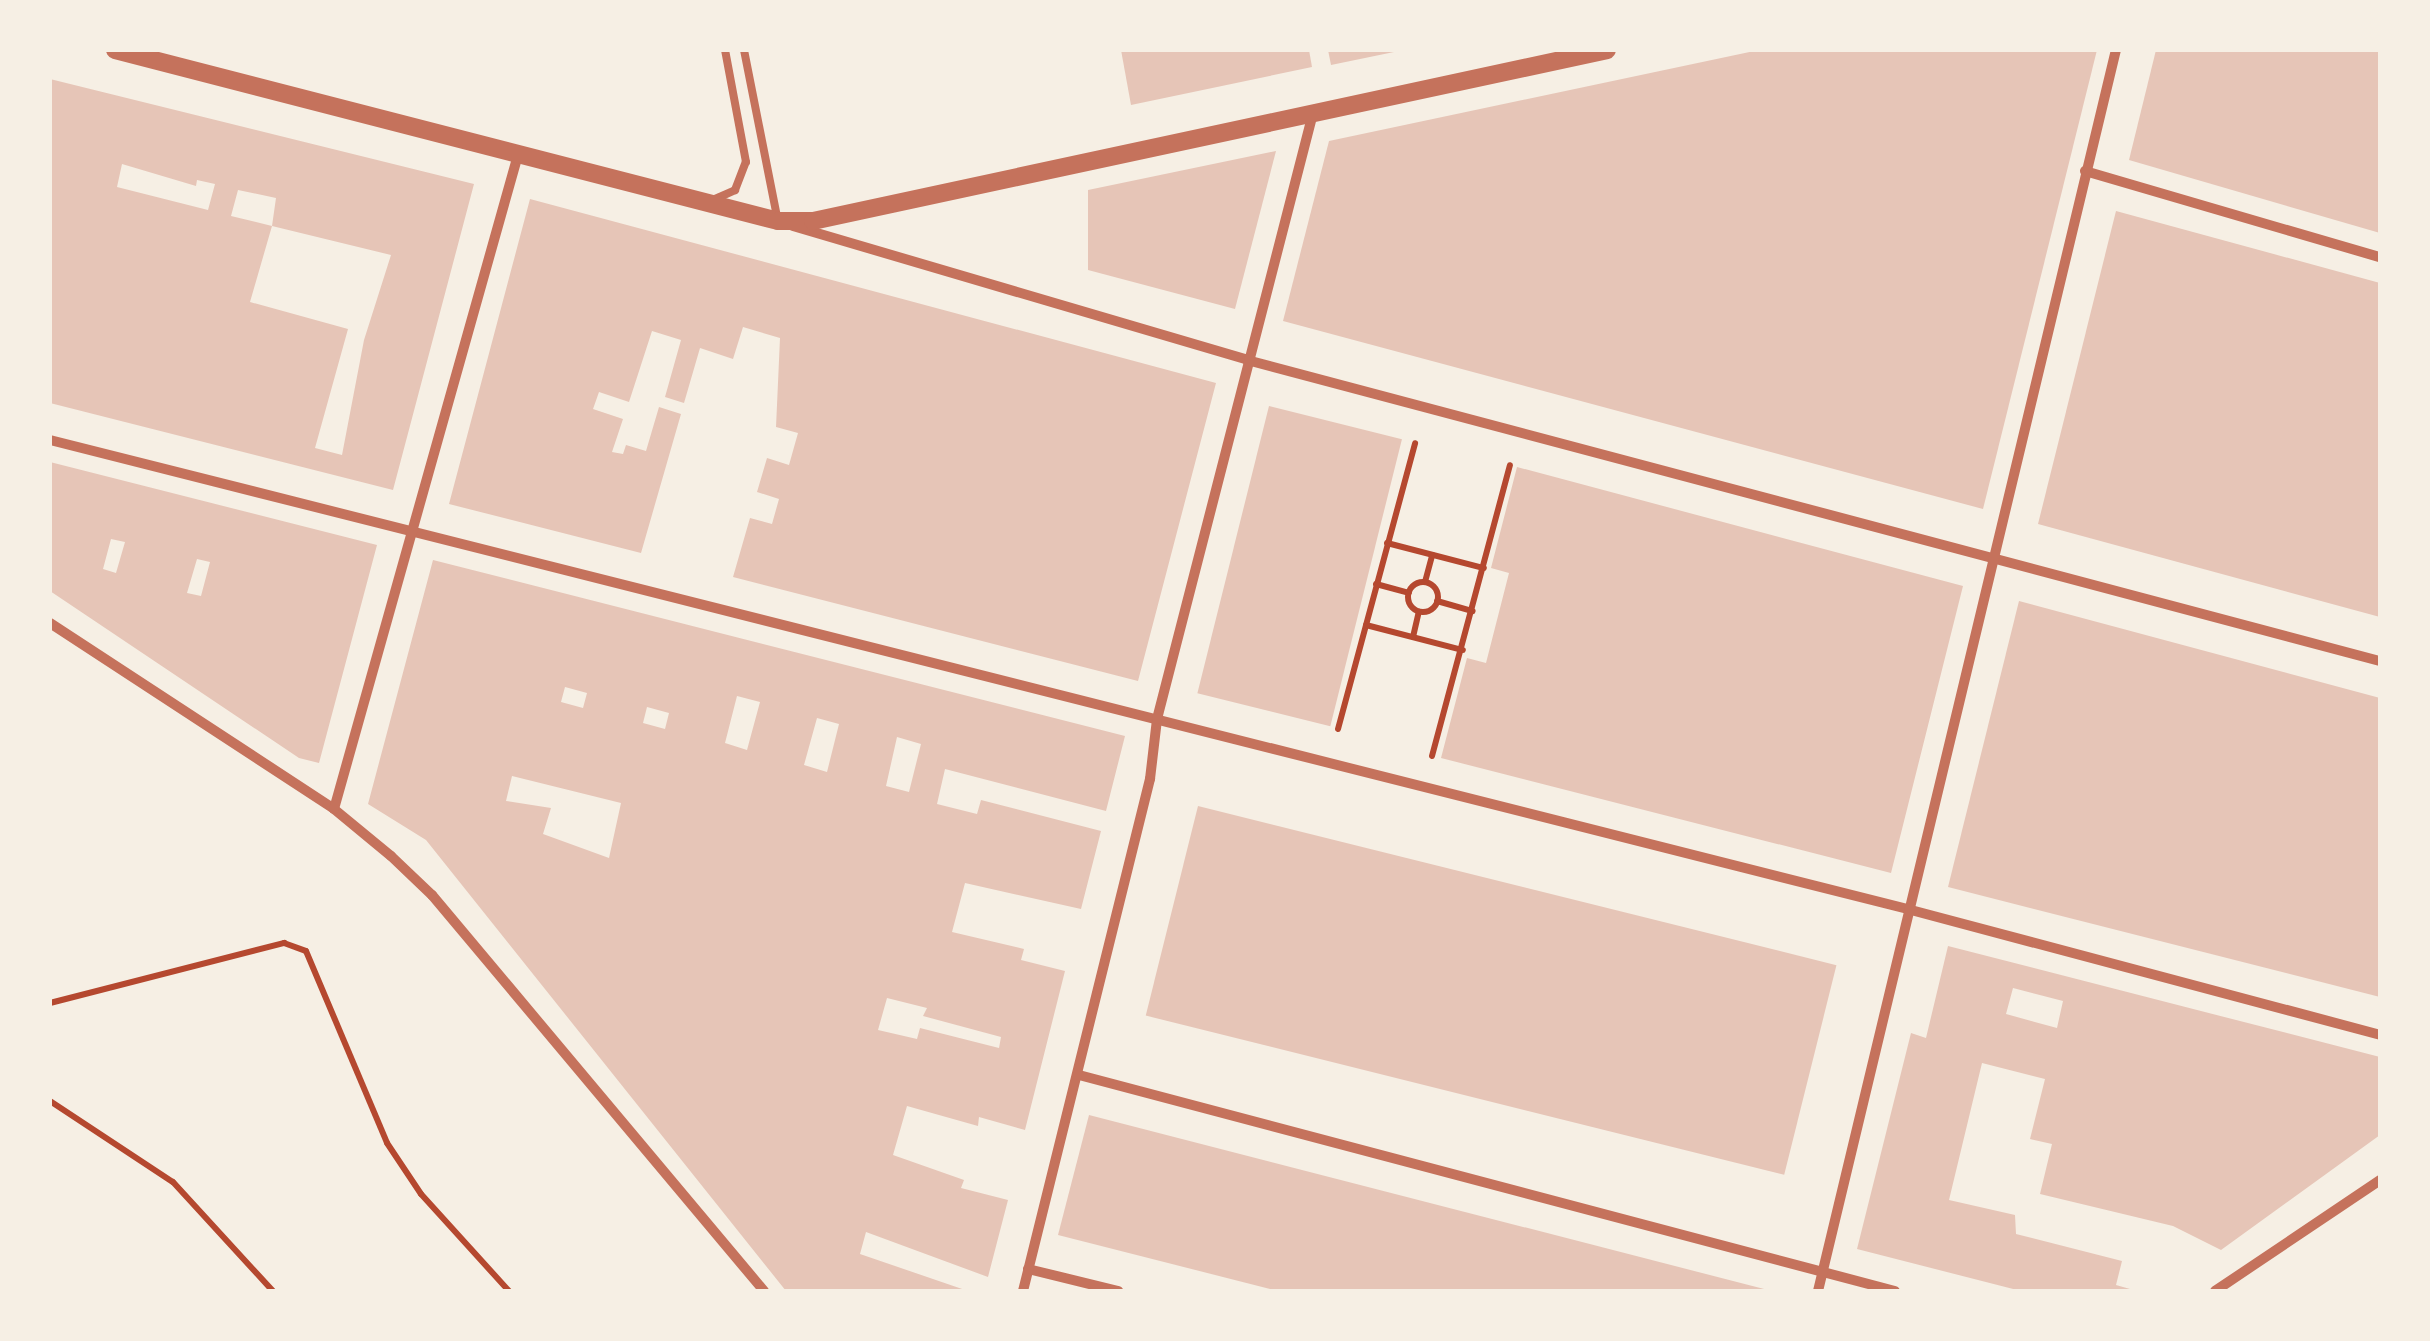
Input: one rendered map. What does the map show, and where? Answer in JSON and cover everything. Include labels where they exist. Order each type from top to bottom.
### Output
[{"type":"street","points":[[115,50],[778,221],[1247,360],[2380,661]]},
{"type":"street","points":[[778,221],[813,221],[1313,112],[1536,57],[1607,50]]},
{"type":"street","points":[[1818,1291],[1911,910],[1990,557],[2116,50]]},
{"type":"street","points":[[1023,1291],[1150,779],[1157,718],[1313,112]]},
{"type":"street","points":[[334,809],[518,155]]},
{"type":"street","points":[[2085,170],[2380,257]]},
{"type":"street","points":[[50,440],[415,529],[1911,910],[2380,1035]]},
{"type":"street","points":[[50,623],[334,809],[432,896],[764,1291]]},
{"type":"street","points":[[1079,1075],[1895,1291]]},
{"type":"street","points":[[2215,1291],[2380,1180]]},
{"type":"street","points":[[1028,1268],[1118,1291]]},
{"type":"lane","points":[[696,200],[722,198],[744,173],[725,50]]},
{"type":"lane","points":[[744,50],[778,221]]},
{"type":"path","points":[[1338,729],[1415,443]]},
{"type":"path","points":[[1432,756],[1510,465]]},
{"type":"path","points":[[1388,542],[1484,568]]},
{"type":"path","points":[[1408,593],[1425,582],[1432,555]]},
{"type":"path","points":[[1425,582],[1437,600],[1472,610]]},
{"type":"path","points":[[1376,584],[1408,593],[1420,612]]},
{"type":"path","points":[[1413,636],[1420,612],[1437,600]]},
{"type":"path","points":[[1366,625],[1463,650]]},
{"type":"path","points":[[50,1003],[284,943],[306,950],[387,1143],[421,1194],[510,1291]]},
{"type":"path","points":[[50,1102],[173,1182],[273,1291]]},
{"type":"building","points":[[1121,50],[1309,50],[1312,67],[1131,105]]},
{"type":"building","points":[[1328,50],[1394,50],[1394,52],[1331,65]]},
{"type":"building","points":[[1759,50],[2097,50],[1983,509],[1283,321],[1329,141]]},
{"type":"building","points":[[2156,50],[2380,50],[2380,233],[2129,160]]},
{"type":"building","points":[[50,79],[474,184],[393,490],[50,403]],"holes":[[[122,164],[196,186],[197,180],[215,184],[208,210],[117,187]],[[238,190],[276,198],[272,226],[231,216]],[[272,226],[391,255],[364,340],[342,455],[315,448],[348,329],[250,302]]]},
{"type":"building","points":[[1276,151],[1235,309],[1088,270],[1088,190]]},
{"type":"building","points":[[530,199],[1216,383],[1138,681],[733,577],[750,518],[772,524],[779,499],[757,492],[767,458],[789,465],[798,433],[776,427],[780,338],[743,327],[733,359],[700,348],[684,403],[665,397],[681,340],[652,331],[629,402],[599,392],[593,409],[623,419],[612,452],[623,454],[626,445],[646,451],[659,407],[681,414],[641,553],[449,504]]},
{"type":"building","points":[[2116,211],[2380,283],[2380,617],[2038,524]]},
{"type":"building","points":[[1269,406],[1402,439],[1330,726],[1197,693]]},
{"type":"building","points":[[50,462],[377,545],[319,763],[299,758],[50,591]],"holes":[[[111,539],[125,542],[116,573],[103,569]],[[197,559],[210,562],[201,596],[187,593]]]},
{"type":"building","points":[[1517,467],[1963,586],[1891,873],[1441,758],[1467,658],[1486,663],[1509,573],[1491,568]]},
{"type":"building","points":[[433,560],[1125,736],[1106,811],[945,769],[937,804],[977,814],[981,800],[1101,831],[1081,909],[965,883],[952,932],[1024,949],[1021,960],[1065,971],[1025,1130],[979,1117],[978,1126],[907,1106],[893,1155],[964,1180],[961,1188],[1008,1200],[988,1277],[866,1232],[860,1254],[968,1291],[786,1291],[426,840],[368,804]],"holes":[[[565,687],[587,693],[583,708],[561,702]],[[737,696],[760,702],[747,750],[725,743]],[[647,707],[669,713],[665,729],[643,723]],[[817,718],[839,724],[827,772],[804,765]],[[897,737],[921,744],[909,792],[886,786]],[[512,776],[621,803],[609,858],[543,834],[551,808],[506,801]],[[887,998],[927,1008],[923,1016],[1001,1037],[999,1048],[920,1028],[917,1039],[878,1030]]]},
{"type":"building","points":[[2019,601],[2380,698],[2380,997],[1948,887]]},
{"type":"building","points":[[1198,806],[1836,965],[1784,1175],[1146,1016]]},
{"type":"building","points":[[1948,946],[2380,1057],[2380,1135],[2221,1250],[2173,1226],[2040,1194],[2052,1144],[2030,1139],[2045,1079],[1982,1063],[1949,1200],[2015,1215],[2016,1234],[2122,1261],[2116,1285],[2137,1291],[2021,1291],[1857,1249],[1911,1033],[1926,1038]],"holes":[[[2013,988],[2063,1001],[2057,1028],[2006,1014]]]},
{"type":"building","points":[[1089,1115],[1768,1291],[1278,1291],[1058,1235]]}]
